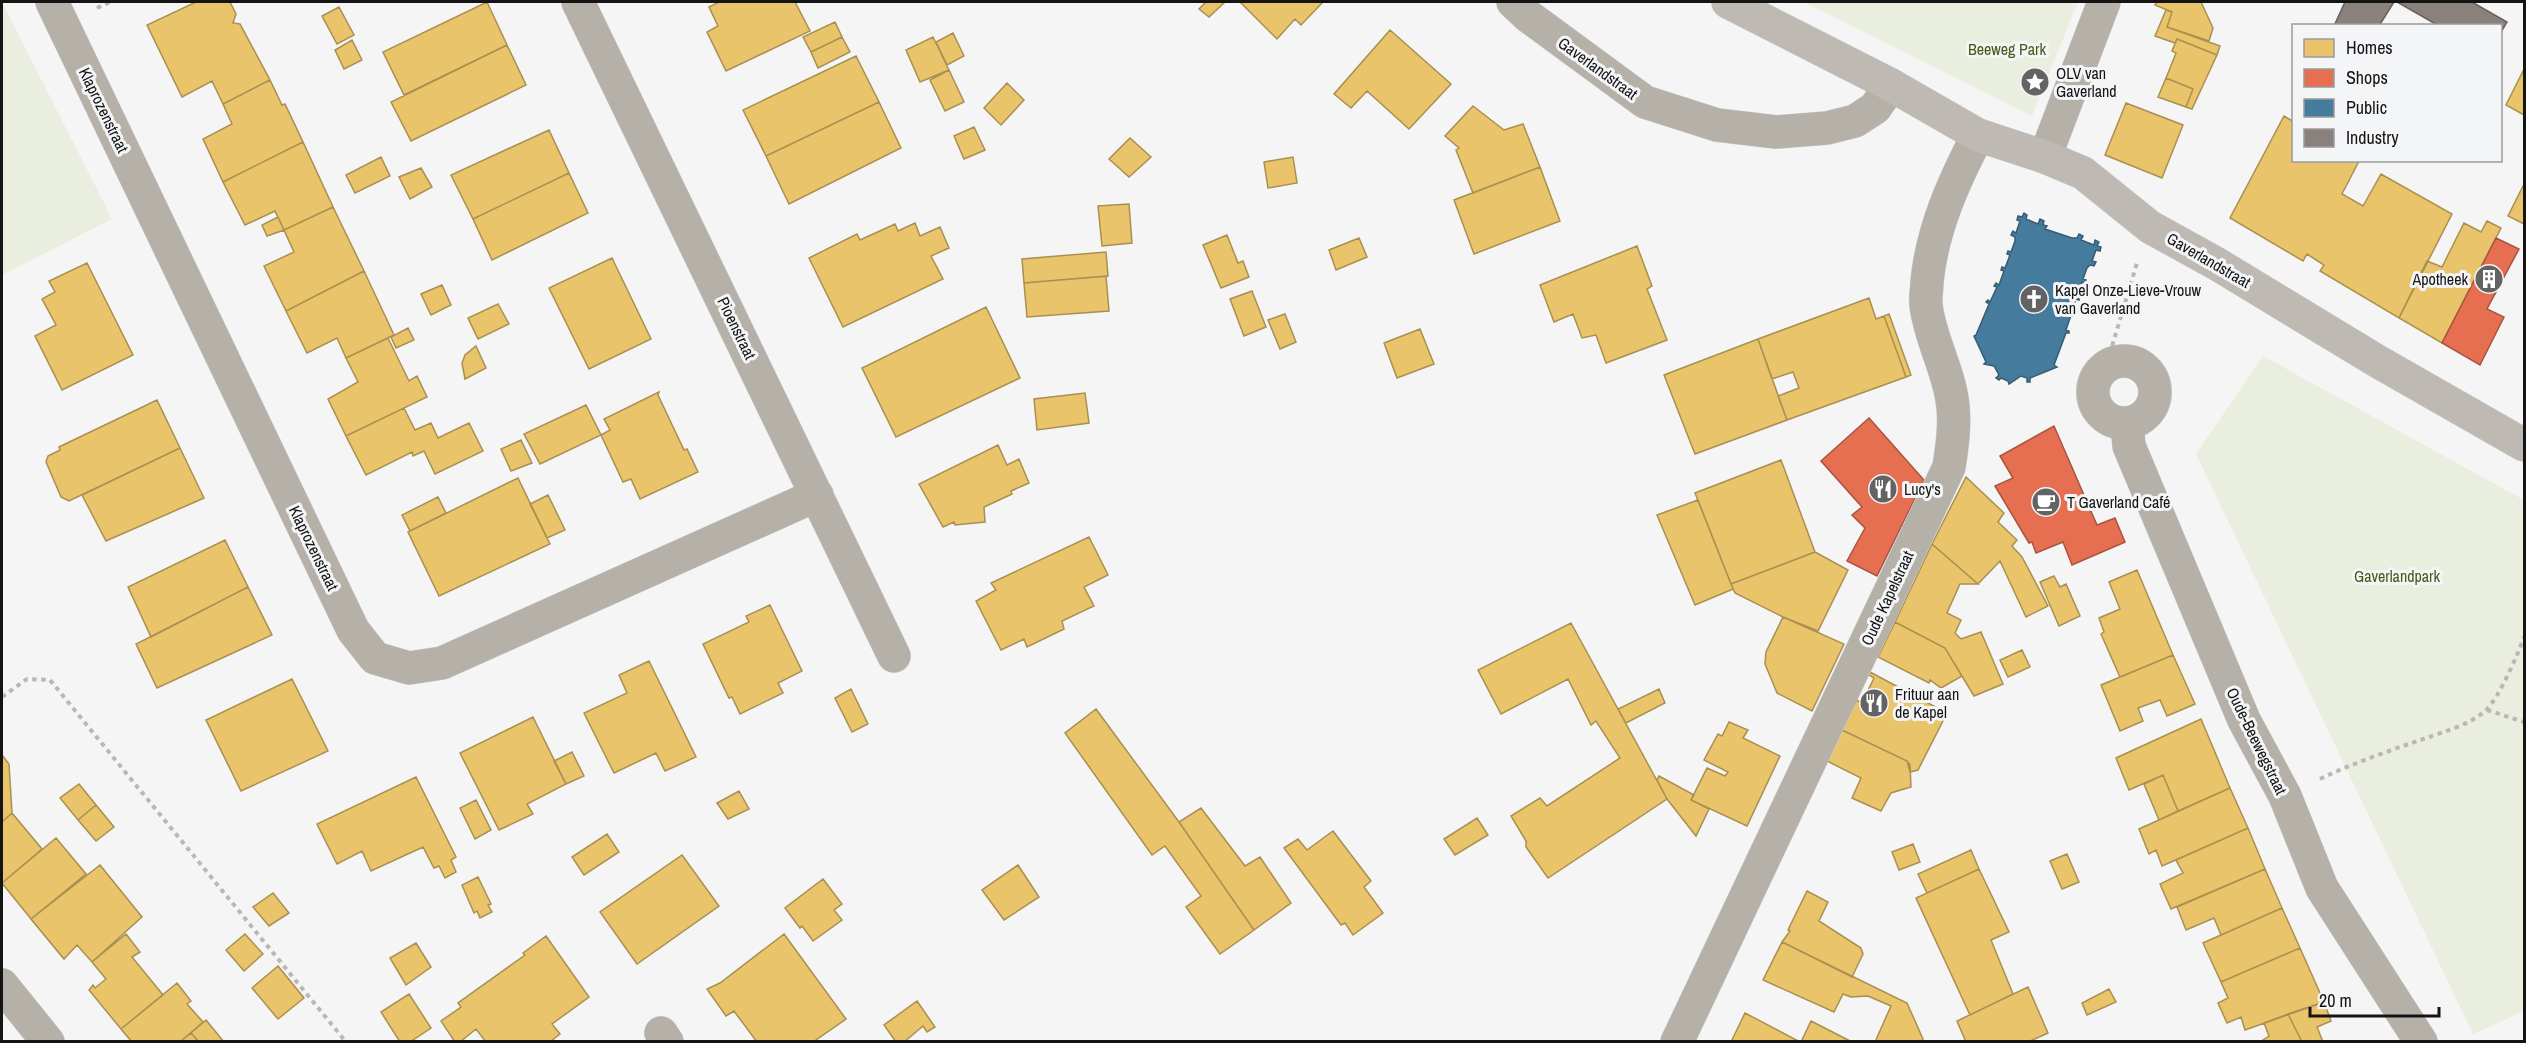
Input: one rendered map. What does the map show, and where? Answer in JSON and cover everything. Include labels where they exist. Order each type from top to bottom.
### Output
[{"type":"street","name":"Klaprozenstraat","points":[[52,2],[353,630],[375,658],[410,668],[442,663],[818,495]]},
{"type":"street","name":"Pioenstraat","points":[[578,2],[894,656]]},
{"type":"street","name":"Gaverlandstraat","points":[[1513,2],[1528,16],[1645,102],[1717,125],[1776,132],[1827,128],[1856,122],[1875,108],[1891,85]]},
{"type":"street","name":"Gaverlandstraat","points":[[1728,2],[1891,85],[1978,135],[2045,157],[2083,173],[2150,227],[2524,445]]},
{"type":"street","points":[[2045,157],[2104,2]]},
{"type":"street","name":"Oude Kapelstraat","points":[[1677,1041],[1949,466],[1954,434],[1953,405],[1934,343],[1925,303],[1929,262],[1940,218],[1963,163],[1978,135]]},
{"type":"street","points":[[2126,359],[2146,368],[2154,381],[2156,396],[2150,410],[2140,419],[2127,424],[2114,423],[2096,409],[2092,385],[2107,363],[2126,359]]},
{"type":"street","name":"Oude-Beewegstraat","points":[[2127,424],[2129,446],[2244,720],[2285,796],[2322,888],[2421,1041]]},
{"type":"street","points":[[2,985],[48,1041]]},
{"type":"path","points":[[2107,363],[2150,227]]},
{"type":"path","points":[[2285,796],[2343,768],[2469,721],[2487,710],[2516,660],[2524,637]]},
{"type":"path","points":[[2,697],[27,680],[50,680],[346,1041]]},
{"type":"path","points":[[2487,710],[2524,722]]},
{"type":"green space","points":[[2,2],[112,219],[2,275]]},
{"type":"green space","name":"Beeweg Park","points":[[1804,2],[2078,2],[2032,116]]},
{"type":"green space","name":"Gaverlandpark","points":[[2263,356],[2524,500],[2524,1011],[2473,1034],[2196,454]]},
{"type":"building: Homes","points":[[196,2],[230,2],[236,14],[233,23],[240,24],[270,80],[223,104],[212,81],[182,97],[147,25]]},
{"type":"building: Homes","points":[[487,2],[507,45],[404,95],[383,52]]},
{"type":"building: Homes","points":[[719,2],[795,2],[810,31],[726,71],[707,32],[718,26],[709,7]]},
{"type":"building: Homes","points":[[1206,2],[1225,2],[1209,17],[1199,9]]},
{"type":"building: Homes","points":[[1240,2],[1323,2],[1301,25],[1295,19],[1277,39]]},
{"type":"building: Homes","points":[[2157,2],[2201,2],[2213,28],[2209,41],[2167,27],[2172,12],[2155,5]]},
{"type":"building: Homes","points":[[339,7],[354,35],[337,44],[322,16]]},
{"type":"building: Homes","points":[[2166,10],[2172,12],[2167,27],[2220,46],[2217,55],[2177,39],[2175,43],[2155,36]]},
{"type":"building: Homes","points":[[835,22],[842,37],[811,52],[803,37]]},
{"type":"building: Homes","points":[[1390,30],[1451,84],[1409,129],[1367,91],[1351,108],[1334,94]]},
{"type":"building: Homes","points":[[953,33],[964,56],[947,65],[936,42]]},
{"type":"building: Homes","points":[[842,37],[850,52],[818,68],[811,52]]},
{"type":"building: Homes","points":[[933,37],[949,70],[920,82],[906,50]]},
{"type":"building: Homes","points":[[2177,39],[2217,55],[2192,109],[2186,107],[2193,89],[2166,78],[2176,53],[2172,51]]},
{"type":"building: Homes","points":[[352,40],[362,60],[344,69],[335,50]]},
{"type":"building: Homes","points":[[507,45],[526,85],[411,141],[391,102]]},
{"type":"building: Homes","points":[[856,56],[879,102],[766,156],[743,110]]},
{"type":"building: Homes","points":[[2524,69],[2524,115],[2506,105]]},
{"type":"building: Homes","points":[[949,70],[964,102],[945,111],[930,80]]},
{"type":"building: Homes","points":[[2166,78],[2193,89],[2186,107],[2158,97]]},
{"type":"building: Homes","points":[[270,80],[282,105],[285,104],[303,142],[223,182],[203,139],[232,124],[223,104]]},
{"type":"building: Homes","points":[[1007,83],[1024,100],[1001,125],[984,108]]},
{"type":"building: Homes","points":[[879,102],[901,148],[789,204],[766,156]]},
{"type":"building: Homes","points":[[2126,103],[2183,125],[2162,178],[2105,155]]},
{"type":"building: Homes","points":[[1473,106],[1504,130],[1523,124],[1540,167],[1473,193],[1456,150],[1459,148],[1445,136]]},
{"type":"building: Homes","points":[[2284,116],[2292,121],[2292,162],[2358,162],[2342,194],[2363,206],[2381,174],[2452,214],[2399,318],[2320,271],[2324,265],[2307,254],[2303,261],[2230,218]]},
{"type":"building: Homes","points":[[974,127],[985,150],[964,159],[954,136]]},
{"type":"building: Homes","points":[[549,130],[569,173],[473,219],[451,175]]},
{"type":"building: Homes","points":[[1130,138],[1151,157],[1129,177],[1109,159]]},
{"type":"building: Homes","points":[[303,142],[333,207],[284,230],[275,211],[245,225],[223,182]]},
{"type":"building: Homes","points":[[381,157],[390,176],[355,193],[346,175]]},
{"type":"building: Homes","points":[[1293,157],[1297,183],[1268,188],[1264,162]]},
{"type":"building: Homes","points":[[1540,167],[1560,221],[1474,254],[1454,200]]},
{"type":"building: Homes","points":[[421,168],[432,187],[410,199],[399,177]]},
{"type":"building: Homes","points":[[569,173],[588,213],[492,260],[473,219]]},
{"type":"building: Homes","points":[[2524,184],[2524,224],[2508,216]]},
{"type":"building: Homes","points":[[1129,204],[1132,243],[1102,246],[1098,206]]},
{"type":"building: Homes","points":[[333,207],[364,271],[286,311],[264,266],[294,252],[284,230]]},
{"type":"building: Homes","points":[[278,217],[284,230],[267,236],[262,225]]},
{"type":"building: Homes","points":[[2487,221],[2501,228],[2442,343],[2399,318],[2427,261],[2442,267],[2464,223],[2481,232]]},
{"type":"building: Homes","points":[[915,223],[920,236],[940,227],[949,248],[931,256],[943,279],[843,327],[809,258],[857,234],[860,240],[895,224],[898,231]]},
{"type":"building: Homes","points":[[1227,235],[1238,263],[1243,261],[1249,277],[1221,288],[1203,245]]},
{"type":"building: Homes","points":[[1359,238],[1367,257],[1336,270],[1329,250]]},
{"type":"building: Homes","points":[[1637,246],[1652,286],[1647,289],[1667,340],[1606,363],[1596,335],[1582,338],[1573,314],[1554,322],[1540,285]]},
{"type":"building: Homes","points":[[1106,252],[1108,276],[1024,283],[1022,259]]},
{"type":"building: Homes","points":[[612,258],[651,339],[589,369],[549,288]]},
{"type":"building: Homes","points":[[87,263],[133,355],[62,390],[35,336],[56,325],[42,299],[55,292],[49,281]]},
{"type":"building: Homes","points":[[364,271],[394,335],[346,358],[337,338],[307,353],[286,311]]},
{"type":"building: Homes","points":[[1106,276],[1109,311],[1027,317],[1024,283]]},
{"type":"building: Homes","points":[[442,285],[451,305],[431,315],[421,294]]},
{"type":"building: Homes","points":[[1252,291],[1266,327],[1244,336],[1230,299]]},
{"type":"building: Homes","points":[[1869,298],[1876,319],[1884,316],[1906,377],[1787,420],[1778,396],[1799,388],[1793,372],[1772,379],[1758,339]]},
{"type":"building: Homes","points":[[498,304],[509,324],[478,339],[468,318]]},
{"type":"building: Homes","points":[[986,307],[1020,378],[896,437],[862,368]]},
{"type":"building: Homes","points":[[1285,314],[1296,342],[1280,349],[1268,320]]},
{"type":"building: Homes","points":[[1889,314],[1911,375],[1906,377],[1884,316]]},
{"type":"building: Homes","points":[[408,328],[414,340],[396,348],[391,337]]},
{"type":"building: Homes","points":[[1420,329],[1434,364],[1397,378],[1384,343]]},
{"type":"building: Homes","points":[[388,338],[409,381],[417,376],[427,397],[346,436],[328,399],[358,382],[346,358]]},
{"type":"building: Homes","points":[[1758,339],[1787,420],[1695,454],[1664,375]]},
{"type":"building: Homes","points":[[476,346],[486,368],[465,379],[462,363],[465,355]]},
{"type":"building: Homes","points":[[659,392],[658,395],[684,450],[687,449],[698,472],[640,499],[631,479],[623,482],[601,435],[610,430],[604,419]]},
{"type":"building: Homes","points":[[1085,393],[1089,423],[1037,430],[1034,399]]},
{"type":"building: Homes","points":[[157,400],[180,448],[69,501],[61,497],[46,462],[48,456],[60,450],[59,447]]},
{"type":"building: Homes","points":[[586,405],[601,435],[540,464],[524,434]]},
{"type":"building: Homes","points":[[404,408],[415,430],[431,423],[438,438],[469,423],[483,451],[435,474],[424,451],[413,456],[412,452],[366,475],[346,436]]},
{"type":"building: Homes","points":[[521,440],[532,463],[511,471],[501,449]]},
{"type":"building: Homes","points":[[998,445],[1007,465],[1019,459],[1029,483],[984,507],[985,522],[955,525],[954,522],[943,527],[919,484]]},
{"type":"building: Homes","points":[[180,448],[204,498],[106,541],[82,495]]},
{"type":"building: Homes","points":[[1781,460],[1815,552],[1731,584],[1695,493]]},
{"type":"building: Homes","points":[[1966,477],[2004,513],[1998,522],[2017,540],[2012,546],[2022,557],[2048,606],[2026,617],[2000,561],[1978,584],[1932,544]]},
{"type":"building: Homes","points":[[518,478],[550,544],[439,596],[408,532]]},
{"type":"building: Homes","points":[[548,495],[565,530],[547,538],[530,504]]},
{"type":"building: Homes","points":[[438,497],[446,513],[410,531],[402,515]]},
{"type":"building: Homes","points":[[1698,500],[1733,589],[1695,605],[1657,515]]},
{"type":"building: Homes","points":[[1089,537],[1108,575],[1084,587],[1094,606],[1062,621],[1064,629],[1027,647],[1024,639],[1001,650],[976,601],[996,590],[991,583]]},
{"type":"building: Homes","points":[[225,540],[248,587],[151,637],[128,587]]},
{"type":"building: Homes","points":[[1932,544],[1978,584],[1960,584],[1947,613],[1961,620],[1955,633],[1961,639],[1981,632],[2003,684],[1974,696],[1945,648],[1895,622]]},
{"type":"building: Homes","points":[[1815,552],[1848,570],[1818,631],[1783,617],[1735,593],[1731,584]]},
{"type":"building: Homes","points":[[2137,570],[2173,655],[2120,677],[2101,634],[2104,632],[2099,618],[2120,609],[2109,582]]},
{"type":"building: Homes","points":[[2054,576],[2060,587],[2066,584],[2080,616],[2059,626],[2040,582]]},
{"type":"building: Homes","points":[[248,587],[272,635],[157,688],[136,644]]},
{"type":"building: Homes","points":[[770,605],[802,671],[778,683],[783,693],[740,714],[732,697],[729,698],[703,644],[749,622],[746,616]]},
{"type":"building: Homes","points":[[1783,617],[1844,644],[1812,711],[1777,693],[1765,664],[1766,652]]},
{"type":"building: Homes","points":[[1895,622],[1945,648],[1962,676],[1941,688],[1930,680],[1929,683],[1878,657]]},
{"type":"building: Homes","points":[[1571,623],[1667,799],[1548,878],[1526,847],[1526,841],[1511,816],[1540,798],[1547,806],[1620,758],[1596,721],[1591,725],[1568,679],[1501,714],[1478,670]]},
{"type":"building: Homes","points":[[2022,650],[2030,667],[2008,677],[2000,660]]},
{"type":"building: Homes","points":[[2173,655],[2195,704],[2167,716],[2160,700],[2138,708],[2143,721],[2120,731],[2101,685]]},
{"type":"building: Homes","points":[[649,661],[696,757],[665,771],[656,753],[614,773],[584,713],[627,693],[619,675]]},
{"type":"building: Homes","points":[[1870,672],[1947,713],[1918,770],[1910,772],[1907,761],[1842,730],[1857,700],[1862,703],[1874,678],[1869,675]]},
{"type":"building: Homes","points":[[292,679],[328,751],[241,791],[206,720]]},
{"type":"building: Homes","points":[[851,689],[868,724],[852,732],[835,698]]},
{"type":"building: Homes","points":[[1659,689],[1665,703],[1626,723],[1618,709]]},
{"type":"building: Homes","points":[[1096,709],[1254,930],[1220,954],[1186,907],[1201,896],[1165,846],[1152,855],[1065,733]]},
{"type":"building: Homes","points":[[533,717],[566,784],[527,804],[533,814],[499,830],[460,753]]},
{"type":"building: Homes","points":[[2201,719],[2230,788],[2178,811],[2163,775],[2129,790],[2116,758]]},
{"type":"building: Homes","points":[[1729,722],[1748,730],[1743,738],[1780,756],[1747,826],[1691,800],[1707,768],[1725,776],[1728,772],[1704,760],[1718,734],[1722,736]]},
{"type":"building: Homes","points":[[1842,730],[1907,761],[1910,765],[1911,787],[1891,793],[1881,811],[1852,798],[1861,778],[1827,761]]},
{"type":"building: Homes","points":[[572,752],[584,776],[566,784],[554,761]]},
{"type":"building: Homes","points":[[2,755],[9,764],[12,813],[2,822]]},
{"type":"building: Homes","points":[[2163,775],[2178,811],[2159,820],[2144,784]]},
{"type":"building: Homes","points":[[1659,776],[1694,795],[1691,800],[1709,809],[1696,836],[1667,799],[1657,780]]},
{"type":"building: Homes","points":[[416,777],[456,857],[451,860],[456,872],[445,878],[439,866],[434,868],[423,847],[371,871],[362,851],[337,864],[317,824]]},
{"type":"building: Homes","points":[[79,784],[96,805],[78,820],[60,798]]},
{"type":"building: Homes","points":[[2230,788],[2248,828],[2162,866],[2156,850],[2149,854],[2139,829]]},
{"type":"building: Homes","points":[[739,791],[749,809],[728,819],[717,803]]},
{"type":"building: Homes","points":[[476,800],[491,830],[475,839],[460,808]]},
{"type":"building: Homes","points":[[96,805],[114,827],[96,841],[78,820]]},
{"type":"building: Homes","points":[[1201,808],[1245,866],[1260,857],[1291,903],[1254,930],[1179,822]]},
{"type":"building: Homes","points":[[12,813],[42,849],[2,883],[2,822]]},
{"type":"building: Homes","points":[[1477,818],[1488,835],[1455,855],[1444,839]]},
{"type":"building: Homes","points":[[2248,828],[2265,869],[2171,909],[2160,884],[2183,873],[2176,860]]},
{"type":"building: Homes","points":[[1333,831],[1371,881],[1364,887],[1383,913],[1353,935],[1345,923],[1341,925],[1284,848],[1298,839],[1307,850]]},
{"type":"building: Homes","points":[[607,834],[619,852],[584,875],[572,857]]},
{"type":"building: Homes","points":[[56,838],[86,874],[31,919],[2,883]]},
{"type":"building: Homes","points":[[1913,844],[1920,862],[1899,870],[1892,852]]},
{"type":"building: Homes","points":[[1971,850],[1979,869],[1927,893],[1918,874]]},
{"type":"building: Homes","points":[[2067,854],[2079,882],[2062,889],[2050,861]]},
{"type":"building: Homes","points":[[682,855],[719,906],[637,964],[600,912]]},
{"type":"building: Homes","points":[[100,865],[142,917],[92,962],[77,945],[64,959],[31,919]]},
{"type":"building: Homes","points":[[1018,865],[1039,897],[1004,920],[982,890]]},
{"type":"building: Homes","points":[[1979,869],[2009,932],[1991,940],[2013,994],[1970,1015],[1916,898]]},
{"type":"building: Homes","points":[[2265,869],[2282,908],[2221,935],[2214,918],[2186,930],[2177,907]]},
{"type":"building: Homes","points":[[478,877],[491,904],[488,905],[492,912],[480,918],[477,911],[474,913],[462,885]]},
{"type":"building: Homes","points":[[823,879],[842,904],[834,910],[842,920],[813,941],[785,908]]},
{"type":"building: Homes","points":[[1807,891],[1828,902],[1819,921],[1861,948],[1863,954],[1852,977],[1782,942],[1790,931],[1788,930]]},
{"type":"building: Homes","points":[[273,893],[289,913],[269,926],[253,907]]},
{"type":"building: Homes","points":[[2282,908],[2300,948],[2221,982],[2203,943]]},
{"type":"building: Homes","points":[[126,934],[140,952],[132,957],[163,995],[121,1029],[89,990],[93,985],[95,988],[106,979],[92,962]]},
{"type":"building: Homes","points":[[245,934],[263,954],[244,971],[226,950]]},
{"type":"building: Homes","points":[[784,934],[846,1019],[813,1042],[757,1042],[734,1011],[726,1016],[707,989],[720,983]]},
{"type":"building: Homes","points":[[546,936],[589,997],[552,1024],[560,1034],[550,1042],[486,1042],[476,1029],[460,1042],[455,1042],[441,1021],[461,1007],[458,1003],[525,955],[523,953]]},
{"type":"building: Homes","points":[[1782,942],[1907,1003],[1923,1039],[1922,1042],[1875,1042],[1891,1006],[1868,996],[1851,997],[1843,994],[1834,1012],[1763,980]]},
{"type":"building: Homes","points":[[416,943],[431,967],[406,985],[390,958]]},
{"type":"building: Homes","points":[[2300,948],[2324,1002],[2245,1030],[2241,1017],[2227,1023],[2218,1003],[2228,998],[2221,982]]},
{"type":"building: Homes","points":[[278,966],[304,998],[278,1019],[252,988]]},
{"type":"building: Homes","points":[[177,983],[191,1001],[187,1004],[203,1022],[180,1042],[132,1042],[121,1029]]},
{"type":"building: Homes","points":[[2028,987],[2048,1033],[2028,1042],[1966,1042],[1957,1021]]},
{"type":"building: Homes","points":[[2109,989],[2116,1002],[2087,1015],[2082,1003]]},
{"type":"building: Homes","points":[[409,994],[431,1028],[410,1042],[400,1042],[381,1012]]},
{"type":"building: Homes","points":[[917,1001],[935,1027],[927,1032],[923,1026],[904,1042],[896,1042],[884,1025]]},
{"type":"building: Homes","points":[[2324,1002],[2331,1021],[2317,1027],[2323,1042],[2302,1042],[2288,1014]]},
{"type":"building: Homes","points":[[1745,1013],[1800,1042],[1731,1042]]},
{"type":"building: Homes","points":[[2288,1014],[2302,1042],[2260,1042],[2269,1036],[2264,1023]]},
{"type":"building: Homes","points":[[206,1020],[224,1042],[199,1042],[191,1033]]},
{"type":"building: Homes","points":[[1811,1021],[1852,1042],[1801,1042]]},
{"type":"building: Homes","points":[[191,1033],[199,1042],[180,1042]]},
{"type":"building: Shops","name":"Apotheek","points":[[2496,238],[2519,249],[2487,309],[2504,317],[2480,365],[2442,343]]},
{"type":"building: Shops","name":"Lucy's","points":[[1869,418],[1924,480],[1877,576],[1847,561],[1865,528],[1852,515],[1862,507],[1821,461]]},
{"type":"building: Shops","name":"T Gaverland Café","points":[[2054,426],[2097,525],[2115,518],[2125,542],[2072,565],[2063,542],[2036,553],[2032,542],[2029,543],[1995,486],[2013,478],[2000,456]]},
{"type":"building: Public","name":"Kapel Onze-Lieve-Vrouw van Gaverland","points":[[2024,213],[2027,215],[2026,219],[2038,224],[2040,219],[2044,221],[2043,225],[2047,226],[2045,229],[2072,238],[2077,238],[2079,234],[2083,236],[2081,240],[2094,245],[2095,240],[2099,242],[2097,246],[2101,247],[2100,251],[2096,250],[2092,261],[2096,262],[2094,266],[2090,265],[2087,268],[2083,279],[2086,280],[2085,283],[2082,282],[2077,296],[2080,297],[2079,300],[2076,299],[2071,312],[2074,313],[2073,316],[2071,315],[2066,330],[2069,333],[2066,333],[2054,365],[2057,367],[2030,378],[2030,382],[2021,376],[2009,384],[2008,381],[1996,378],[1999,375],[1994,366],[1984,364],[1986,362],[1974,336],[1989,304],[1986,302],[1988,300],[1990,302],[1997,287],[1994,286],[1996,283],[1999,285],[2004,271],[2001,270],[2002,267],[2005,268],[2010,255],[2007,254],[2008,251],[2011,252],[2015,241],[2015,237],[2011,235],[2013,231],[2016,233],[2020,221],[2017,220],[2018,216],[2022,217]]},
{"type":"building: Industry","points":[[2345,2],[2394,2],[2380,24],[2335,24]]},
{"type":"building: Industry","points":[[2397,2],[2472,2],[2507,22],[2502,31],[2502,24],[2436,24]]},
{"type":"place","name":"OLV van Gaverland","points":[[2035,82]]},
{"type":"place","name":"Apotheek","points":[[2489,279]]},
{"type":"place","name":"Kapel Onze-Lieve-Vrouw van Gaverland","points":[[2034,299]]},
{"type":"place","name":"Lucy's","points":[[1883,489]]},
{"type":"place","name":"T Gaverland Café","points":[[2046,502]]},
{"type":"place","name":"Frituur aan de Kapel","points":[[1874,703]]}]
